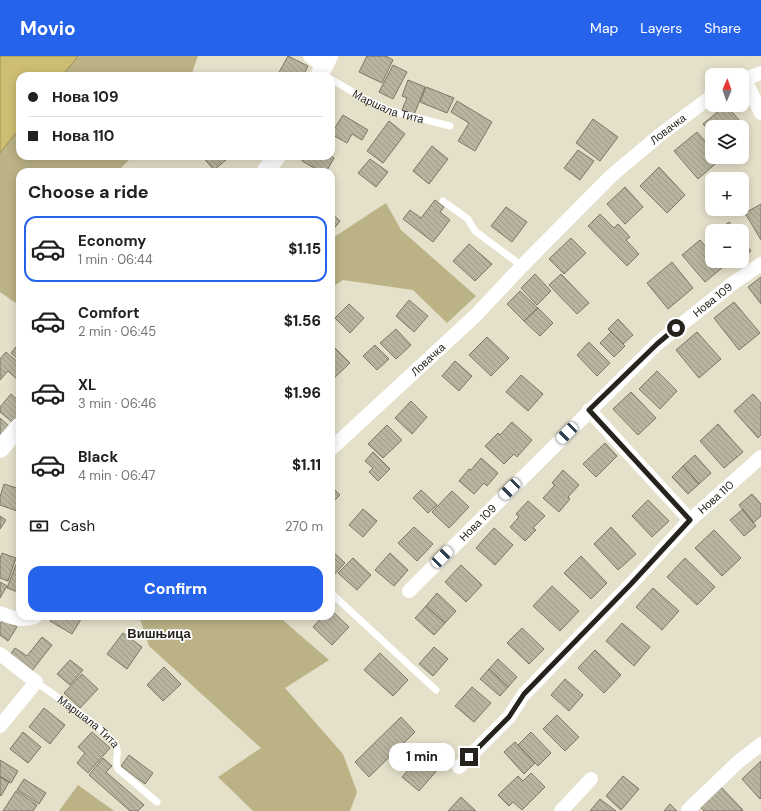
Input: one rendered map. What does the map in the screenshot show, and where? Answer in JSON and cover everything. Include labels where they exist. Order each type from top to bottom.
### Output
[{"type":"street","points":[[749,77],[761,73]]},
{"type":"street","points":[[749,90],[761,113]]},
{"type":"street","name":"Ловачка","points":[[335,445],[476,315],[611,176],[661,134],[705,101]]},
{"type":"street","name":"Нова 109","points":[[409,590],[657,344],[732,284],[761,264]]},
{"type":"street","points":[[589,410],[690,520]]},
{"type":"street","points":[[0,449],[16,431]]},
{"type":"street","name":"Нова 110","points":[[459,767],[509,717],[524,694],[631,584],[690,520],[761,456]]},
{"type":"street","points":[[0,613],[16,618]]},
{"type":"street","name":"Маршала Тита","points":[[0,654],[36,682]]},
{"type":"street","points":[[0,726],[36,682]]},
{"type":"street","points":[[688,810],[738,762],[761,744]]},
{"type":"street","points":[[561,811],[590,779]]},
{"type":"lane","name":"Маршала Тита","points":[[335,78],[363,98],[391,110],[450,126]]},
{"type":"lane","points":[[443,201],[468,219],[475,231],[522,266]]},
{"type":"lane","points":[[335,597],[436,690]]},
{"type":"lane","name":"Маршала Тита","points":[[36,682],[99,728],[118,749],[116,764],[118,770],[157,802]]},
{"type":"shaded area","points":[[0,56],[78,56],[65,72],[16,72],[16,133],[0,153]]},
{"type":"shaded area","points":[[78,56],[198,56],[192,72],[65,72]]},
{"type":"shaded area","points":[[16,133],[16,160],[129,160],[121,168],[16,168],[16,303],[0,292],[0,153]]},
{"type":"shaded area","points":[[386,203],[401,230],[476,296],[447,323],[413,290],[343,280],[335,285],[335,236]]},
{"type":"shaded area","points":[[140,620],[283,620],[329,660],[285,688],[343,754],[357,792],[350,811],[253,811],[218,777],[261,748],[149,646]]},
{"type":"shaded area","points":[[78,785],[114,811],[59,811]]},
{"type":"building","points":[[288,56],[308,66],[305,72],[279,72]]},
{"type":"building","points":[[367,56],[386,56],[393,60],[382,83],[359,72]]},
{"type":"building","points":[[393,65],[407,72],[393,99],[379,92]]},
{"type":"building","points":[[408,80],[425,87],[414,115],[402,110],[407,98],[402,96]]},
{"type":"building","points":[[426,87],[454,98],[447,113],[420,102]]},
{"type":"building","points":[[457,101],[492,122],[475,151],[458,141],[469,123],[451,112]]},
{"type":"building","points":[[718,112],[732,112],[739,120],[708,120]]},
{"type":"building","points":[[343,115],[368,130],[362,140],[352,134],[347,143],[335,136],[335,128]]},
{"type":"building","points":[[593,119],[618,137],[600,161],[576,143]]},
{"type":"building","points":[[389,121],[405,134],[383,163],[367,151]]},
{"type":"building","points":[[697,132],[705,141],[705,164],[715,164],[698,179],[674,151]]},
{"type":"building","points":[[432,146],[448,159],[429,184],[413,171]]},
{"type":"building","points":[[578,150],[594,161],[580,180],[564,168]]},
{"type":"building","points":[[370,159],[388,172],[376,187],[358,173]]},
{"type":"building","points":[[205,160],[226,160],[216,168],[212,168]]},
{"type":"building","points":[[333,160],[328,168],[314,168],[302,161]]},
{"type":"building","points":[[659,167],[685,195],[667,213],[640,186]]},
{"type":"building","points":[[625,187],[643,207],[625,224],[607,204]]},
{"type":"building","points":[[435,200],[444,207],[440,212],[450,220],[433,242],[403,219],[410,210],[421,218]]},
{"type":"building","points":[[761,204],[761,240],[747,216],[749,216],[749,211]]},
{"type":"building","points":[[506,207],[527,222],[512,242],[491,226]]},
{"type":"building","points":[[600,214],[614,228],[618,224],[630,237],[626,240],[639,254],[627,266],[588,226]]},
{"type":"building","points":[[335,217],[340,221],[335,227]]},
{"type":"building","points":[[571,238],[586,253],[564,274],[549,259]]},
{"type":"building","points":[[700,240],[705,246],[705,268],[722,268],[705,282],[682,255]]},
{"type":"building","points":[[469,244],[492,264],[475,281],[453,261]]},
{"type":"building","points":[[672,262],[693,288],[668,309],[647,283]]},
{"type":"building","points":[[535,274],[551,291],[537,305],[521,288]]},
{"type":"building","points":[[561,274],[589,303],[577,314],[549,285]]},
{"type":"building","points":[[761,277],[761,304],[748,287]]},
{"type":"building","points":[[520,291],[538,308],[524,321],[507,304]]},
{"type":"building","points":[[409,300],[428,316],[414,332],[396,316]]},
{"type":"building","points":[[734,302],[760,333],[739,350],[714,318]]},
{"type":"building","points":[[349,304],[364,318],[350,333],[335,318]]},
{"type":"building","points":[[538,308],[553,323],[540,336],[524,321]]},
{"type":"building","points":[[618,319],[633,335],[623,344],[608,329]]},
{"type":"building","points":[[396,329],[411,345],[396,359],[380,343]]},
{"type":"building","points":[[611,332],[625,346],[614,357],[600,343]]},
{"type":"building","points":[[697,332],[721,359],[699,378],[676,350]]},
{"type":"building","points":[[487,337],[509,358],[491,376],[469,355]]},
{"type":"building","points":[[589,342],[610,363],[597,376],[577,355]]},
{"type":"building","points":[[375,345],[389,359],[377,370],[363,356]]},
{"type":"building","points":[[16,347],[16,357],[11,353]]},
{"type":"building","points":[[335,348],[350,363],[335,377]]},
{"type":"building","points":[[6,352],[16,361],[16,378],[8,371],[0,380],[0,359]]},
{"type":"building","points":[[455,361],[472,376],[459,391],[442,376]]},
{"type":"building","points":[[657,371],[677,391],[660,409],[639,389]]},
{"type":"building","points":[[521,375],[543,394],[528,411],[506,392]]},
{"type":"building","points":[[631,392],[656,418],[638,435],[613,409]]},
{"type":"building","points":[[11,394],[16,398],[16,425],[0,412],[0,407]]},
{"type":"building","points":[[753,394],[761,403],[761,435],[758,438],[734,411]]},
{"type":"building","points":[[411,401],[427,417],[412,434],[395,418]]},
{"type":"building","points":[[0,418],[10,427],[0,439]]},
{"type":"building","points":[[512,422],[532,440],[517,457],[514,454],[504,464],[485,446],[498,433],[500,435]]},
{"type":"building","points":[[718,424],[743,452],[724,468],[700,441]]},
{"type":"building","points":[[387,425],[402,440],[383,458],[368,444]]},
{"type":"building","points":[[605,443],[617,456],[596,477],[583,464]]},
{"type":"building","points":[[373,452],[390,469],[378,481],[369,472],[373,468],[365,461]]},
{"type":"building","points":[[695,455],[711,473],[699,484],[683,466]]},
{"type":"building","points":[[481,458],[498,473],[487,486],[484,483],[474,494],[459,481]]},
{"type":"building","points":[[683,466],[699,484],[688,494],[672,477]]},
{"type":"building","points":[[563,470],[579,485],[568,497],[570,499],[559,512],[543,498],[555,485],[552,483]]},
{"type":"building","points":[[4,484],[16,488],[16,511],[0,505],[0,497]]},
{"type":"building","points":[[335,490],[340,495],[335,500]]},
{"type":"building","points":[[421,490],[437,505],[428,513],[413,498]]},
{"type":"building","points":[[452,491],[469,507],[449,528],[432,512]]},
{"type":"building","points":[[752,494],[761,504],[761,516],[753,523],[739,505]]},
{"type":"building","points":[[648,500],[669,521],[652,537],[632,516]]},
{"type":"building","points":[[528,501],[545,516],[533,528],[536,530],[525,541],[510,527],[519,517],[516,514]]},
{"type":"building","points":[[363,509],[377,521],[363,537],[349,525]]},
{"type":"building","points":[[743,509],[756,526],[744,536],[730,520]]},
{"type":"building","points":[[0,516],[6,520],[0,529]]},
{"type":"building","points":[[414,527],[433,544],[417,561],[398,543]]},
{"type":"building","points":[[611,527],[636,554],[618,570],[594,544]]},
{"type":"building","points":[[494,528],[513,545],[495,565],[476,548]]},
{"type":"building","points":[[714,530],[741,558],[722,576],[695,548]]},
{"type":"building","points":[[2,553],[16,558],[8,581],[0,578],[0,559]]},
{"type":"building","points":[[390,553],[408,570],[394,586],[375,570]]},
{"type":"building","points":[[335,554],[345,563],[335,574]]},
{"type":"building","points":[[581,556],[607,583],[591,599],[564,573]]},
{"type":"building","points":[[353,558],[371,575],[357,590],[338,573]]},
{"type":"building","points":[[685,558],[715,587],[697,605],[667,577]]},
{"type":"building","points":[[16,565],[16,591],[7,588]]},
{"type":"building","points":[[461,565],[482,585],[466,602],[445,582]]},
{"type":"building","points":[[0,582],[7,586],[0,598]]},
{"type":"building","points":[[552,586],[579,611],[560,631],[533,606]]},
{"type":"building","points":[[653,588],[679,611],[662,630],[636,607]]},
{"type":"building","points":[[437,593],[456,611],[445,623],[426,606]]},
{"type":"building","points":[[426,606],[445,623],[434,635],[415,618]]},
{"type":"building","points":[[335,614],[349,627],[332,645],[313,627],[319,620],[335,620]]},
{"type":"building","points":[[4,618],[17,627],[8,641],[0,635],[0,624]]},
{"type":"building","points":[[51,620],[81,620],[72,634]]},
{"type":"building","points":[[622,623],[650,647],[634,666],[606,641]]},
{"type":"building","points":[[522,628],[544,649],[529,664],[507,643]]},
{"type":"building","points":[[123,633],[142,647],[127,669],[107,654]]},
{"type":"building","points":[[42,637],[52,645],[31,672],[9,656],[15,648],[27,656]]},
{"type":"building","points":[[434,647],[448,659],[433,676],[419,664]]},
{"type":"building","points":[[595,650],[621,675],[604,693],[578,668]]},
{"type":"building","points":[[380,653],[408,680],[393,696],[364,670]]},
{"type":"building","points":[[498,659],[517,677],[508,687],[489,669]]},
{"type":"building","points":[[70,660],[83,670],[70,685],[57,674]]},
{"type":"building","points":[[164,667],[181,684],[163,701],[147,685]]},
{"type":"building","points":[[489,669],[508,687],[500,696],[480,679]]},
{"type":"building","points":[[82,674],[98,689],[80,708],[64,693]]},
{"type":"building","points":[[565,679],[583,695],[569,711],[551,695]]},
{"type":"building","points":[[472,687],[491,703],[474,722],[455,706]]},
{"type":"building","points":[[44,708],[65,725],[50,744],[29,727]]},
{"type":"building","points":[[557,715],[579,737],[565,751],[543,729]]},
{"type":"building","points":[[401,717],[415,732],[369,777],[355,762]]},
{"type":"building","points":[[23,732],[41,747],[28,763],[10,749]]},
{"type":"building","points":[[92,732],[110,748],[88,773],[77,763],[85,753],[78,747]]},
{"type":"building","points":[[531,732],[551,753],[538,766],[518,745]]},
{"type":"building","points":[[515,742],[535,763],[524,774],[504,752]]},
{"type":"building","points":[[422,754],[439,768],[419,791],[402,777]]},
{"type":"building","points":[[129,755],[153,773],[145,784],[121,766]]},
{"type":"building","points":[[103,758],[112,766],[106,772],[144,805],[138,811],[130,811],[89,775]]},
{"type":"building","points":[[0,760],[18,771],[11,783],[0,776]]},
{"type":"building","points":[[761,761],[761,798],[760,799],[742,779]]},
{"type":"building","points":[[531,773],[545,787],[522,810],[513,802],[509,806],[498,795],[518,776],[523,781]]},
{"type":"building","points":[[623,776],[639,789],[621,810],[606,796]]},
{"type":"building","points":[[0,777],[9,782],[1,796],[0,795]]},
{"type":"building","points":[[24,779],[46,793],[39,804],[17,790]]},
{"type":"building","points":[[720,786],[743,810],[742,811],[704,811],[699,806]]},
{"type":"building","points":[[16,791],[37,805],[33,811],[3,811]]},
{"type":"building","points":[[461,797],[476,811],[448,811]]},
{"type":"building","points":[[600,799],[616,811],[590,811]]},
{"type":"building","points":[[670,804],[677,811],[664,811]]},
{"type":"district","name":"Вишњица","points":[[159,633]]},
{"type":"route","points":[[469,757],[509,717],[524,694],[631,584],[690,520],[589,410],[657,344],[676,328]]}]
